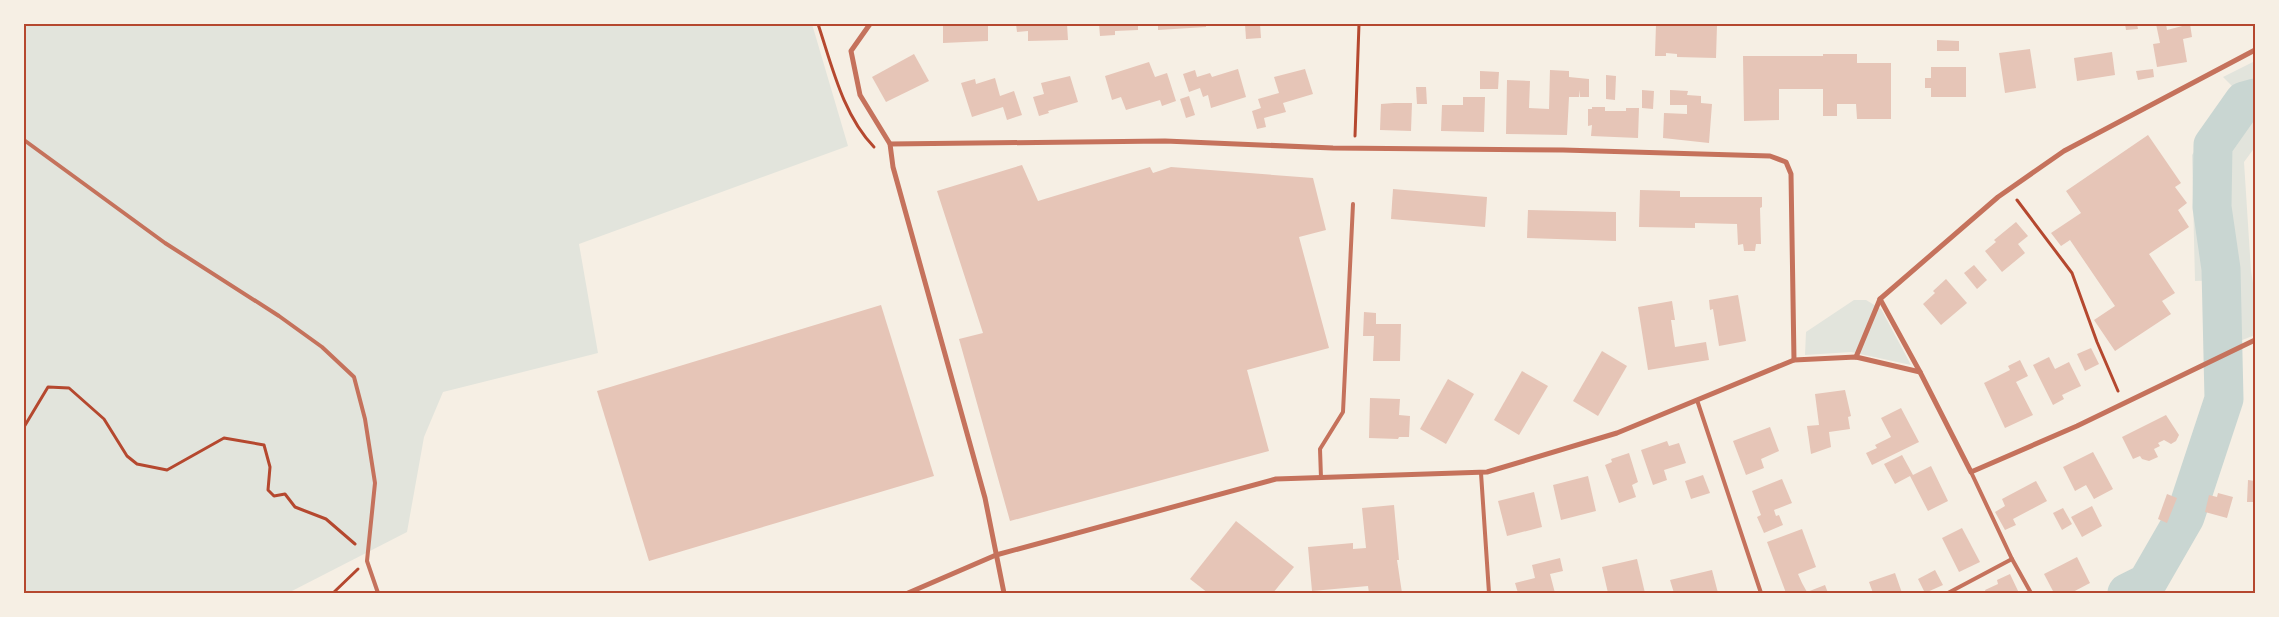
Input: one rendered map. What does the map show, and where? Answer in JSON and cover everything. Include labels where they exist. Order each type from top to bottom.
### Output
[{"type":"street","points":[[870,24],[851,51],[860,95],[890,144],[893,167],[985,498],[1004,593]]},
{"type":"street","points":[[1856,357],[1880,299],[2008,190],[2064,151],[2255,50]]},
{"type":"street","points":[[890,144],[1165,141],[1355,148],[1563,150],[1770,156],[1786,162],[1791,174],[1794,360]]},
{"type":"street","points":[[1880,299],[1971,472],[2255,340]]},
{"type":"street","points":[[908,593],[996,555],[1276,479],[1481,473],[1617,433],[1794,360],[1856,357],[1920,372]]},
{"type":"lane","points":[[24,140],[165,243],[279,316],[322,347],[354,377],[365,418],[375,483],[366,562],[378,593]]},
{"type":"lane","points":[[1321,478],[1320,449],[1343,412],[1353,204]]},
{"type":"lane","points":[[1697,400],[1761,593]]},
{"type":"lane","points":[[1971,472],[2012,559],[2031,593]]},
{"type":"lane","points":[[1481,473],[1489,593]]},
{"type":"lane","points":[[1948,593],[2012,559]]},
{"type":"path","points":[[1355,148],[1359,24]]},
{"type":"path","points":[[2008,190],[2072,273],[2097,342],[2123,403]]},
{"type":"path","points":[[24,427],[48,387],[69,388],[104,418],[127,456],[137,464],[167,470],[224,438],[264,445],[270,467],[268,490],[274,496],[285,494],[295,507],[326,519],[353,541],[362,552],[366,562],[333,593]]},
{"type":"shaded area","points":[[24,24],[812,24],[848,146],[579,244],[598,353],[443,392],[424,437],[407,532],[288,593],[24,593]]},
{"type":"shaded area","points":[[2255,61],[2255,92],[2241,95],[2223,77]]},
{"type":"shaded area","points":[[2233,103],[2255,105],[2255,147],[2244,162],[2251,271],[2255,295],[2255,335],[2227,346],[2226,280],[2195,281],[2192,155],[2207,132]]},
{"type":"shaded area","points":[[1854,300],[1866,300],[1881,309],[1911,365],[1851,352],[1805,355],[1806,332]]},
{"type":"building","points":[[943,24],[988,24],[988,41],[943,43]]},
{"type":"building","points":[[1016,24],[1067,24],[1068,40],[1028,41],[1028,31],[1017,32]]},
{"type":"building","points":[[1099,24],[1138,24],[1138,30],[1115,31],[1115,35],[1100,36]]},
{"type":"building","points":[[1158,24],[1206,24],[1206,27],[1158,30]]},
{"type":"building","points":[[1245,24],[1260,24],[1261,38],[1246,39]]},
{"type":"building","points":[[1656,24],[1717,25],[1716,58],[1677,57],[1677,54],[1666,53],[1666,56],[1655,56]]},
{"type":"building","points":[[2125,24],[2137,24],[2138,29],[2126,30]]},
{"type":"building","points":[[2156,24],[2166,24],[2167,30],[2190,24],[2192,37],[2183,39],[2187,62],[2157,67],[2153,44],[2160,43]]},
{"type":"building","points":[[1937,40],[1959,41],[1959,51],[1937,51]]},
{"type":"building","points":[[2030,49],[2036,88],[2005,93],[1999,53]]},
{"type":"building","points":[[2112,52],[2115,75],[2077,81],[2074,58]]},
{"type":"building","points":[[914,54],[929,81],[886,102],[872,77]]},
{"type":"building","points":[[1823,54],[1857,54],[1857,63],[1891,63],[1891,119],[1857,119],[1856,104],[1837,104],[1837,116],[1823,116],[1823,89],[1779,89],[1779,120],[1744,121],[1743,56],[1823,56]]},
{"type":"building","points":[[1149,62],[1155,77],[1167,73],[1176,101],[1162,106],[1160,100],[1126,110],[1121,97],[1112,100],[1105,76]]},
{"type":"building","points":[[1931,67],[1966,67],[1966,97],[1931,97],[1931,88],[1925,88],[1925,78],[1931,78]]},
{"type":"building","points":[[1238,69],[1246,97],[1211,108],[1208,95],[1203,97],[1200,88],[1189,92],[1183,74],[1195,70],[1197,77],[1210,73],[1212,77]]},
{"type":"building","points":[[1305,69],[1313,94],[1283,103],[1286,112],[1264,118],[1266,127],[1257,129],[1252,111],[1261,108],[1258,99],[1279,93],[1274,77]]},
{"type":"building","points":[[2153,69],[2154,77],[2138,80],[2136,71]]},
{"type":"building","points":[[1550,70],[1569,71],[1569,77],[1589,79],[1589,97],[1580,97],[1579,90],[1579,97],[1569,97],[1567,135],[1506,134],[1507,80],[1530,81],[1529,108],[1549,109]]},
{"type":"building","points":[[1480,71],[1499,72],[1498,89],[1480,89]]},
{"type":"building","points":[[1606,75],[1616,76],[1615,100],[1606,99]]},
{"type":"building","points":[[1070,76],[1078,102],[1048,111],[1049,113],[1039,116],[1033,97],[1044,94],[1041,83]]},
{"type":"building","points":[[995,78],[1000,96],[1014,91],[1022,115],[1007,120],[1003,107],[972,117],[961,83],[975,79],[976,84]]},
{"type":"building","points":[[1416,87],[1426,87],[1427,104],[1417,104]]},
{"type":"building","points":[[1642,90],[1654,91],[1653,109],[1642,108]]},
{"type":"building","points":[[1670,90],[1688,91],[1687,95],[1701,96],[1701,103],[1712,104],[1709,143],[1663,138],[1664,113],[1687,114],[1687,105],[1670,105]]},
{"type":"building","points":[[1189,96],[1195,115],[1186,118],[1180,99]]},
{"type":"building","points":[[1463,97],[1485,97],[1484,132],[1441,131],[1442,105],[1463,105]]},
{"type":"building","points":[[1412,103],[1411,131],[1380,130],[1381,104]]},
{"type":"building","points":[[1592,107],[1605,107],[1605,111],[1626,111],[1626,108],[1639,108],[1638,138],[1591,136],[1592,125],[1588,126],[1588,109],[1592,109]]},
{"type":"building","points":[[2148,135],[2181,183],[2175,187],[2187,203],[2178,210],[2189,227],[2149,254],[2175,293],[2162,301],[2171,314],[2115,351],[2094,320],[2115,306],[2070,240],[2061,246],[2051,233],[2081,213],[2066,191]]},
{"type":"building","points":[[1022,165],[1038,201],[1150,167],[1153,173],[1171,167],[1313,178],[1326,230],[1299,237],[1329,348],[1247,370],[1269,451],[1010,521],[959,339],[983,333],[937,191]]},
{"type":"building","points":[[1393,189],[1487,197],[1485,227],[1391,219]]},
{"type":"building","points":[[1640,190],[1680,191],[1680,197],[1762,197],[1762,207],[1760,208],[1761,244],[1756,244],[1755,251],[1744,251],[1743,244],[1738,245],[1737,224],[1695,223],[1695,228],[1639,227]]},
{"type":"building","points":[[1528,210],[1616,212],[1616,241],[1527,238]]},
{"type":"building","points":[[2016,222],[2028,236],[2018,244],[2025,253],[2002,272],[1985,251],[1996,242],[1994,240]]},
{"type":"building","points":[[1974,265],[1987,280],[1977,289],[1964,273]]},
{"type":"building","points":[[1946,279],[1967,303],[1941,325],[1923,304]]},
{"type":"building","points":[[1738,295],[1746,341],[1719,346],[1713,309],[1710,310],[1709,300]]},
{"type":"building","points":[[1672,301],[1675,320],[1671,320],[1675,347],[1706,342],[1709,360],[1648,370],[1638,307]]},
{"type":"building","points":[[881,305],[934,476],[649,561],[597,391]]},
{"type":"building","points":[[1364,312],[1376,313],[1376,324],[1401,324],[1400,361],[1373,361],[1374,336],[1363,336]]},
{"type":"building","points":[[2091,348],[2099,364],[2085,371],[2077,354]]},
{"type":"building","points":[[1602,351],[1627,366],[1598,416],[1573,401]]},
{"type":"building","points":[[2049,357],[2055,369],[2069,362],[2081,386],[2062,395],[2064,399],[2053,405],[2033,365]]},
{"type":"building","points":[[2020,360],[2028,376],[2016,382],[2033,415],[2005,428],[1984,383],[2010,370],[2008,366]]},
{"type":"building","points":[[1522,371],[1548,386],[1519,435],[1494,420]]},
{"type":"building","points":[[1448,379],[1474,394],[1446,444],[1420,429]]},
{"type":"building","points":[[1845,390],[1851,416],[1848,417],[1850,429],[1829,432],[1831,447],[1811,454],[1807,426],[1819,425],[1815,394]]},
{"type":"building","points":[[1370,398],[1400,399],[1399,415],[1410,416],[1409,437],[1399,437],[1398,439],[1369,438]]},
{"type":"building","points":[[1901,408],[1919,442],[1872,465],[1866,453],[1877,448],[1875,445],[1891,437],[1881,418]]},
{"type":"building","points":[[2166,415],[2179,435],[2176,441],[2171,444],[2164,440],[2158,443],[2160,446],[2154,449],[2158,457],[2149,461],[2142,459],[2140,456],[2133,459],[2122,437]]},
{"type":"building","points":[[1770,427],[1779,451],[1761,459],[1764,468],[1746,475],[1733,441]]},
{"type":"building","points":[[1667,441],[1669,446],[1679,443],[1686,463],[1664,470],[1667,480],[1653,485],[1641,450]]},
{"type":"building","points":[[2093,452],[2113,489],[2094,499],[2086,485],[2075,491],[2063,467]]},
{"type":"building","points":[[1629,453],[1638,482],[1632,485],[1636,497],[1619,503],[1605,465],[1612,462],[1611,459]]},
{"type":"building","points":[[1902,455],[1913,475],[1931,466],[1948,501],[1928,511],[1910,476],[1895,484],[1884,464]]},
{"type":"building","points":[[1703,475],[1710,493],[1691,499],[1685,481]]},
{"type":"building","points":[[1588,476],[1596,511],[1561,520],[1553,485]]},
{"type":"building","points":[[1782,479],[1792,503],[1774,510],[1776,516],[1779,515],[1783,525],[1764,533],[1757,517],[1761,515],[1752,491]]},
{"type":"building","points":[[2248,480],[2255,481],[2255,502],[2247,502]]},
{"type":"building","points":[[2036,481],[2047,501],[2013,519],[2016,525],[2005,530],[1995,512],[2005,506],[2002,499]]},
{"type":"building","points":[[1534,492],[1542,527],[1507,536],[1498,501]]},
{"type":"building","points":[[2218,493],[2233,497],[2227,518],[2205,512],[2209,495],[2217,497]]},
{"type":"building","points":[[2167,494],[2177,498],[2167,523],[2158,519]]},
{"type":"building","points":[[1394,505],[1399,560],[1397,560],[1402,593],[1369,593],[1368,586],[1312,591],[1308,547],[1353,543],[1353,549],[1366,548],[1362,508]]},
{"type":"building","points":[[2092,506],[2102,526],[2082,537],[2071,517]]},
{"type":"building","points":[[2063,508],[2072,524],[2062,530],[2053,513]]},
{"type":"building","points":[[1236,521],[1294,567],[1273,593],[1208,593],[1190,579]]},
{"type":"building","points":[[1962,528],[1980,562],[1959,572],[1942,538]]},
{"type":"building","points":[[1802,529],[1816,567],[1798,574],[1807,592],[1825,585],[1828,593],[1786,593],[1767,542]]},
{"type":"building","points":[[2077,557],[2090,583],[2071,593],[2054,593],[2044,574]]},
{"type":"building","points":[[1560,558],[1563,571],[1550,574],[1555,593],[1518,593],[1515,583],[1535,578],[1532,565]]},
{"type":"building","points":[[1637,559],[1645,593],[1608,593],[1602,567]]},
{"type":"building","points":[[1712,570],[1718,593],[1684,593],[1684,591],[1674,593],[1670,580]]},
{"type":"building","points":[[1935,570],[1943,585],[1925,593],[1918,579]]},
{"type":"building","points":[[1895,573],[1902,593],[1873,593],[1869,582]]},
{"type":"building","points":[[2010,574],[2019,593],[1986,593],[1985,590],[1998,584],[1997,580]]},
{"type":"waterway","points":[[2127,593],[2147,583],[2185,517],[2224,399],[2221,269],[2212,207],[2213,145],[2244,101],[2255,98]]}]
